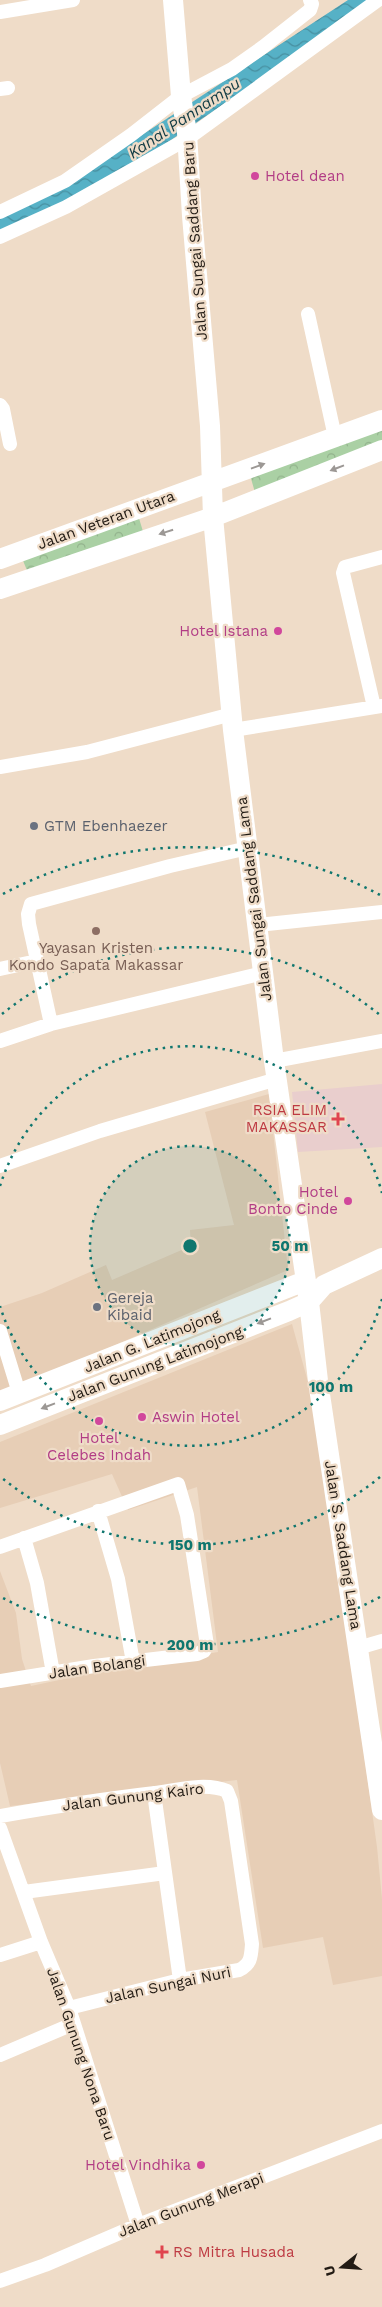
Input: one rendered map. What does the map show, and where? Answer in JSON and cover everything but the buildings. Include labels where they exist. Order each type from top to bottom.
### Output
[{"type":"main road","name":"Jalan Sungai Saddang Baru","points":[[173,0],[181,99],[187,136],[210,426],[213,517]]},
{"type":"main road","name":"Jalan Veteran Utara","points":[[1,559],[382,420]]},
{"type":"main road","name":"Jalan Veteran Utara","points":[[7,587],[213,517],[382,450]]},
{"type":"main road","name":"Jalan Sungai Saddang Lama","points":[[213,517],[233,722],[263,973],[305,1280]]},
{"type":"main road","points":[[1,559],[7,587]]},
{"type":"main road","points":[[309,1302],[324,1285],[382,1258]]},
{"type":"main road","points":[[305,1280],[324,1285]]},
{"type":"main road","name":"Jalan S. Saddang Lama","points":[[305,1280],[318,1381],[382,1810]]},
{"type":"main road","name":"Jalan G. Latimojong","points":[[0,1401],[305,1280]]},
{"type":"main road","name":"Jalan Gunung Latimojong","points":[[0,1425],[309,1302]]},
{"type":"street","points":[[0,12],[73,0]]},
{"type":"street","points":[[0,212],[65,181],[181,99],[232,69],[286,31],[310,10],[312,4],[310,0]]},
{"type":"street","points":[[0,237],[66,207],[187,136],[378,0]]},
{"type":"street","points":[[308,314],[335,437]]},
{"type":"street","points":[[0,405],[3,409],[10,444]]},
{"type":"street","points":[[0,767],[87,752],[233,722],[378,706],[343,573],[345,567],[382,557]]},
{"type":"street","points":[[50,1024],[29,924],[28,914],[31,904],[170,866],[248,848]]},
{"type":"street","points":[[258,925],[382,912]]},
{"type":"street","points":[[0,969],[37,961]]},
{"type":"street","points":[[0,1041],[50,1024],[263,973]]},
{"type":"street","points":[[0,1166],[275,1070],[382,1042]]},
{"type":"street","points":[[0,1331],[20,1393]]},
{"type":"street","name":"Jalan Bolangi","points":[[0,1681],[94,1666],[197,1654],[204,1651],[206,1644],[187,1515],[178,1484],[98,1511]]},
{"type":"street","points":[[0,1547],[98,1511],[118,1579],[133,1662]]},
{"type":"street","points":[[24,1538],[37,1583],[53,1673]]},
{"type":"street","points":[[358,1648],[382,1641]]},
{"type":"street","name":"Jalan Gunung Kairo","points":[[0,1816],[112,1797],[217,1787],[227,1791],[231,1801],[241,1858]]},
{"type":"street","points":[[154,1793],[180,1980]]},
{"type":"street","name":"Jalan Gunung Nona Baru","points":[[0,1828],[41,1942],[69,2008],[138,2225]]},
{"type":"street","name":"Jalan Sungai Nuri","points":[[69,2008],[180,1980],[239,1970],[247,1966],[251,1960],[252,1944],[241,1858]]},
{"type":"street","points":[[24,1892],[166,1873]]},
{"type":"street","points":[[0,1955],[41,1942]]},
{"type":"street","points":[[0,2055],[73,2024]]},
{"type":"street","name":"Jalan Gunung Merapi","points":[[0,2282],[138,2225],[382,2131]]},
{"type":"shaded area","name":"RSIA ELIM MAKASSAR","points":[[382,1084],[382,1147],[298,1152],[292,1092]]},
{"type":"shaded area","points":[[269,1094],[288,1270],[0,1395],[0,1307],[42,1293],[106,1265],[112,1280],[191,1246],[190,1230],[234,1225],[205,1112]]},
{"type":"shaded area","points":[[292,1324],[316,1411],[377,1847],[382,1899],[382,1976],[333,1985],[323,1937],[263,1948],[237,1780],[10,1806],[0,1763],[0,1571],[16,1613],[22,1659],[31,1686],[92,1673],[218,1652],[197,1487],[128,1510],[112,1474],[0,1508],[0,1442]]},
{"type":"green space","points":[[382,425],[382,447],[256,496],[250,475]]},
{"type":"green space","points":[[138,515],[145,538],[28,573],[22,558]]},
{"type":"water","name":"Kanal Pannampu","points":[[348,0],[376,0],[171,140],[79,197],[0,234],[0,217],[58,190]]},
{"type":"place","name":"Hotel dean","points":[[255,176]]},
{"type":"place","name":"Hotel Istana","points":[[278,631]]},
{"type":"place","name":"GTM Ebenhaezer","points":[[34,826]]},
{"type":"place","name":"Yayasan Kristen Kondo Sapata Makassar","points":[[96,931]]},
{"type":"place","name":"RSIA ELIM MAKASSAR","points":[[338,1119]]},
{"type":"place","name":"Hotel Bonto Cinde","points":[[348,1201]]},
{"type":"place","name":"Gereja Kibaid","points":[[97,1307]]},
{"type":"place","name":"Aswin Hotel","points":[[142,1417]]},
{"type":"place","name":"Hotel Celebes Indah","points":[[99,1421]]},
{"type":"place","name":"Hotel Vindhika","points":[[201,2165]]},
{"type":"place","name":"RS Mitra Husada","points":[[162,2252]]}]
